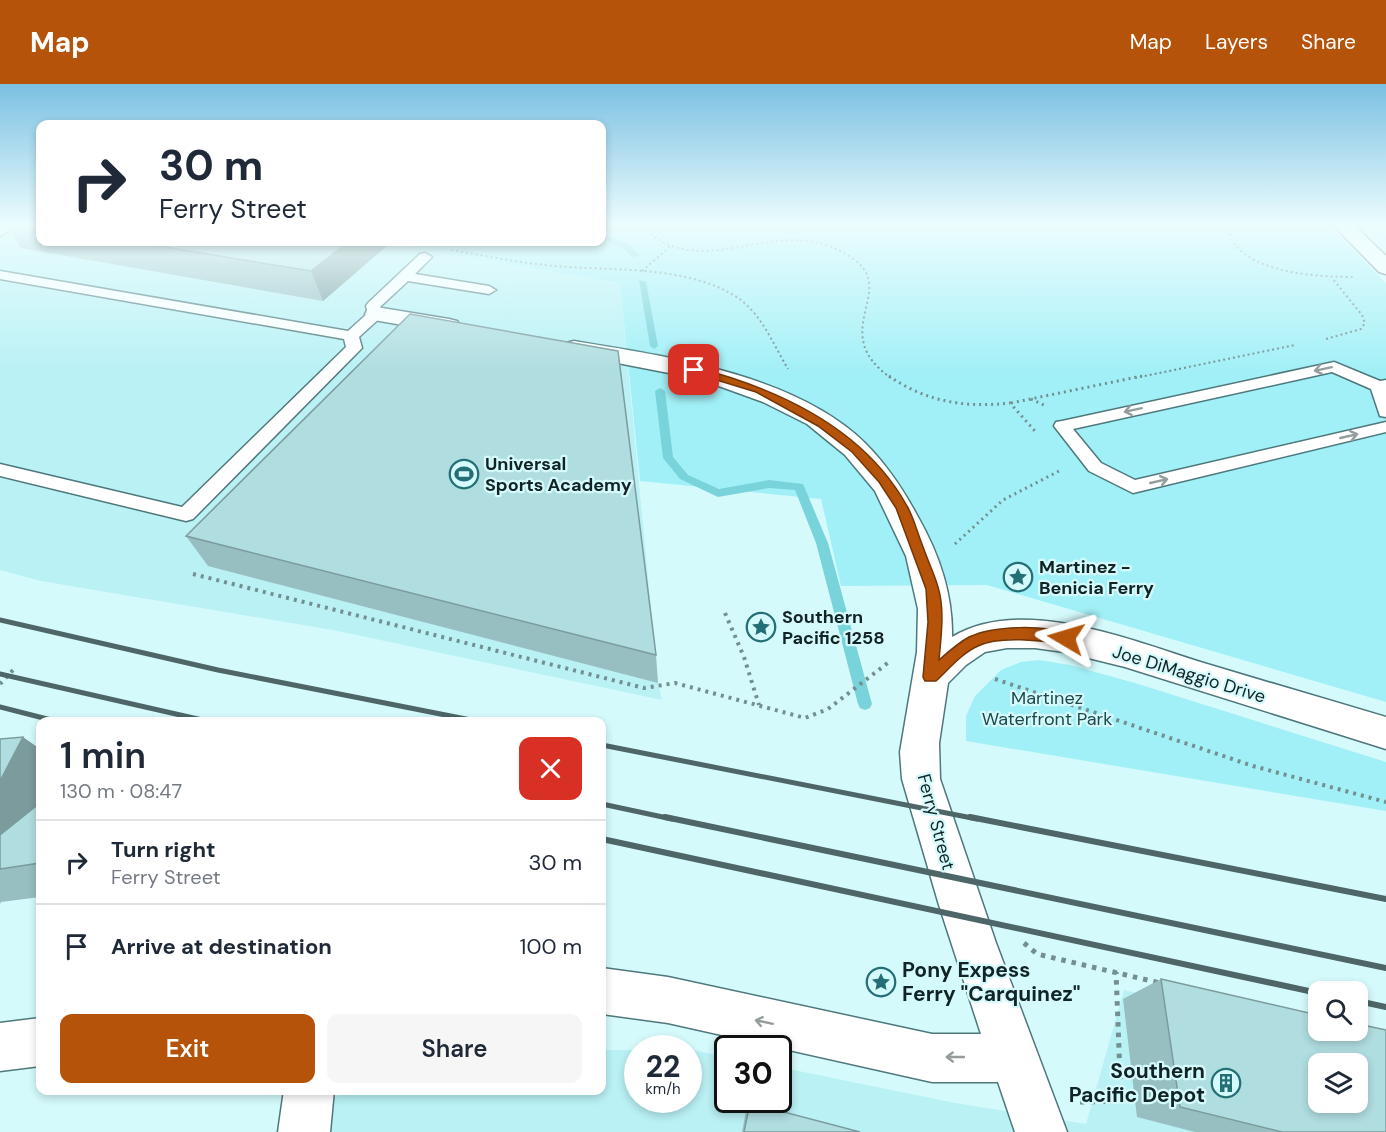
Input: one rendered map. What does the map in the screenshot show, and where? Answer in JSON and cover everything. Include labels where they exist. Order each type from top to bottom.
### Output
[{"type":"street","points":[[376,314],[473,330]]},
{"type":"street","name":"Ferry Street","points":[[554,344],[694,370],[730,380],[783,400],[822,423],[856,450],[884,479],[902,507],[932,589],[935,622],[930,677],[920,737],[920,777],[950,877],[1041,1132]]},
{"type":"street","name":"Joe DiMaggio Drive","points":[[930,677],[972,642],[1000,634],[1028,633],[1066,638],[1114,651],[1386,734]]},
{"type":"street","points":[[606,992],[668,1000],[932,1058],[1014,1058]]},
{"type":"street","points":[[0,1047],[36,1042]]},
{"type":"street","points":[[304,1132],[308,1095]]},
{"type":"lane","points":[[351,336],[376,314],[373,306],[408,273]]},
{"type":"lane","points":[[0,275],[351,336]]},
{"type":"lane","points":[[405,276],[489,290]]},
{"type":"lane","points":[[0,289],[18,278]]},
{"type":"lane","points":[[0,471],[186,514],[354,348],[351,336]]},
{"type":"lane","points":[[1386,412],[1382,385],[1334,367],[1062,426],[1095,467],[1133,488],[1386,427]]},
{"type":"path","points":[[652,273],[701,282],[740,301],[752,310],[792,376]]},
{"type":"path","points":[[866,273],[870,291],[865,306],[861,338],[872,362],[880,371],[918,392],[939,400],[977,406],[1010,403],[1305,343]]},
{"type":"path","points":[[1307,273],[1332,278],[1362,277]]},
{"type":"path","points":[[1316,341],[1350,334],[1361,329],[1365,323],[1362,315],[1332,278]]},
{"type":"path","points":[[1010,403],[1039,435]]},
{"type":"path","points":[[952,547],[1003,500],[1067,467]]},
{"type":"path","points":[[193,574],[644,688],[675,683],[805,718],[828,709],[889,662]]},
{"type":"path","points":[[725,613],[744,657],[759,706]]},
{"type":"path","points":[[0,684],[15,668]]},
{"type":"path","points":[[987,680],[994,677],[1253,766],[1386,802]]},
{"type":"path","points":[[1024,944],[1037,954],[1172,986]]},
{"type":"path","points":[[1074,1102],[1121,1101],[1116,972]]},
{"type":"path","points":[[1118,1021],[1126,1023]]},
{"type":"shaded area","points":[[0,273],[560,273],[620,283],[658,683],[662,700],[338,631],[41,581],[0,570]]},
{"type":"shaded area","points":[[1124,990],[1308,1036],[1308,1041],[1330,1041],[1386,1055],[1386,1132],[276,1132],[338,1095],[606,1095],[606,1050],[624,1050],[624,1113],[702,1113],[702,1052],[714,1054],[714,1113],[792,1113],[792,1070],[955,1103],[1086,1124]]},
{"type":"green space","points":[[560,273],[1376,273],[1386,283],[1386,702],[987,585],[841,586],[821,499],[640,481],[620,283]]},
{"type":"green space","name":"Martinez Waterfront Park","points":[[1039,660],[1070,665],[1135,683],[1386,762],[1386,811],[966,741],[966,716],[975,696],[1001,670],[1021,662]]},
{"type":"building","name":"Universal Sports Academy","points":[[410,314],[618,351],[656,655],[186,536]]},
{"type":"building","points":[[23,737],[0,781],[0,739]]},
{"type":"building","points":[[36,806],[36,864],[0,869],[0,835]]},
{"type":"building","name":"Southern Pacific Depot","points":[[1161,979],[1308,1013],[1308,1041],[1368,1041],[1368,1026],[1386,1030],[1386,1132],[1282,1132],[1180,1107]]},
{"type":"building","points":[[748,1113],[788,1113],[860,1132],[744,1132]]},
{"type":"waterway","points":[[642,282],[654,346]]},
{"type":"waterway","points":[[660,391],[668,458],[684,477],[718,493],[769,484],[799,487],[822,543],[865,704]]},
{"type":"railway","points":[[0,620],[218,670],[456,717]]},
{"type":"railway","points":[[0,674],[189,717]]},
{"type":"railway","points":[[0,707],[39,717]]},
{"type":"railway","points":[[606,746],[977,819]]},
{"type":"railway","points":[[606,805],[672,819]]},
{"type":"railway","points":[[665,817],[1386,968]]},
{"type":"railway","points":[[970,817],[1386,899]]},
{"type":"railway","points":[[606,840],[1308,991]]},
{"type":"railway","points":[[1368,1003],[1386,1007]]},
{"type":"place","name":"Universal Sports Academy","points":[[464,474]]},
{"type":"place","name":"Martinez - Benicia Ferry","points":[[1018,577]]},
{"type":"place","name":"Southern Pacific 1258","points":[[761,627]]},
{"type":"place","name":"Pony Expess Ferry \"Carquinez\"","points":[[881,982]]},
{"type":"place","name":"Southern Pacific Depot","points":[[1226,1083]]},
{"type":"route","points":[[694,370],[760,390],[783,400],[822,423],[856,450],[884,479],[902,507],[932,589],[935,622],[930,677],[957,653],[982,638],[1000,634],[1028,633],[1066,638]]}]
